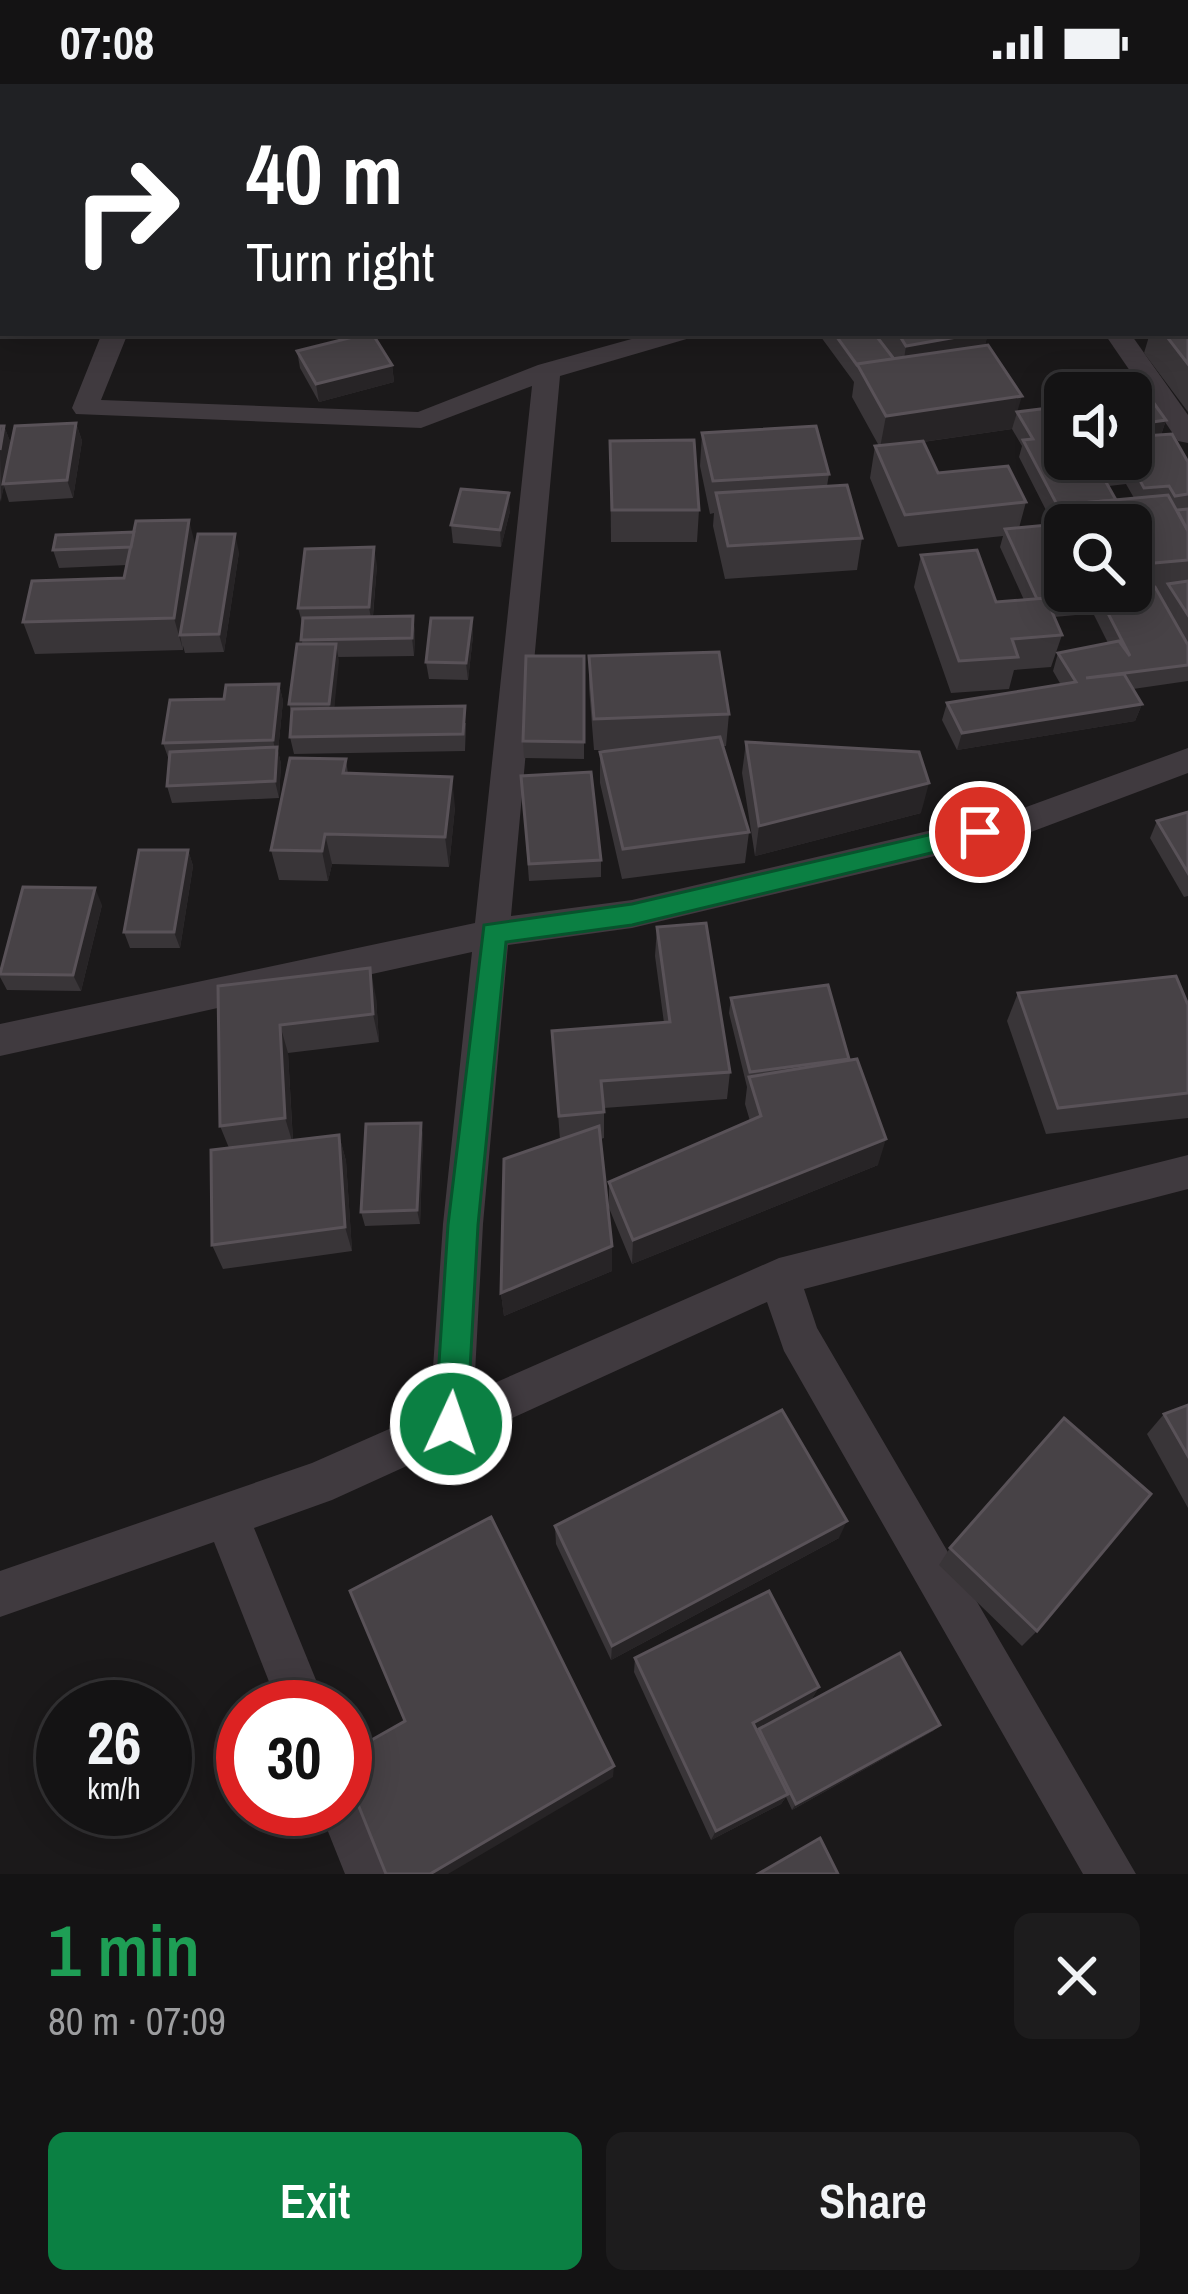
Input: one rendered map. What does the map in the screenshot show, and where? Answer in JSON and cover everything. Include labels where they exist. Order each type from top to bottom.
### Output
[{"type":"street","points":[[114,336],[85,408],[421,420],[547,371],[670,336]]},
{"type":"street","points":[[1119,336],[1188,435]]},
{"type":"street","points":[[451,1424],[463,1225],[547,371]]},
{"type":"street","points":[[0,1040],[493,933],[632,914],[1023,822],[1188,760]]},
{"type":"street","points":[[0,1594],[316,1484],[779,1277],[1188,1172]]},
{"type":"street","points":[[779,1277],[800,1336],[1111,1874]]},
{"type":"street","points":[[226,1515],[292,1680]]},
{"type":"street","points":[[355,1836],[370,1874]]},
{"type":"building","points":[[374,336],[392,365],[316,384],[297,351]]},
{"type":"building","points":[[836,336],[876,336],[894,359],[857,365]]},
{"type":"building","points":[[900,336],[962,336],[906,346]]},
{"type":"building","points":[[1166,336],[1188,336],[1188,364]]},
{"type":"building","points":[[988,345],[1022,396],[886,416],[857,364]]},
{"type":"building","points":[[1152,401],[1166,420],[1152,422]]},
{"type":"building","points":[[1044,409],[1044,480],[1023,440],[1033,439],[1017,412]]},
{"type":"building","points":[[76,423],[67,480],[3,484],[15,426]]},
{"type":"building","points":[[816,426],[829,474],[713,481],[702,433]]},
{"type":"building","points":[[1172,434],[1188,462],[1188,494],[1175,496],[1169,486],[1144,488],[1140,480],[1152,480],[1152,435]]},
{"type":"building","points":[[694,440],[699,510],[612,510],[610,441]]},
{"type":"building","points":[[923,441],[938,473],[1008,466],[1026,502],[905,515],[875,446]]},
{"type":"building","points":[[1044,480],[1105,480],[1116,500],[1070,504],[1057,504]]},
{"type":"building","points":[[847,485],[862,538],[728,546],[716,493]]},
{"type":"building","points":[[461,489],[509,493],[500,530],[451,525]]},
{"type":"building","points":[[1168,495],[1188,531],[1188,560],[1152,563],[1152,504],[1070,504]]},
{"type":"building","points":[[1188,509],[1188,531],[1177,510]]},
{"type":"building","points":[[189,520],[174,618],[23,622],[32,581],[124,578],[136,521]]},
{"type":"building","points":[[1044,525],[1044,598],[1037,599],[1005,529]]},
{"type":"building","points":[[134,532],[131,547],[53,550],[56,535]]},
{"type":"building","points":[[198,534],[235,534],[219,634],[180,635]]},
{"type":"building","points":[[374,547],[369,607],[298,608],[305,549]]},
{"type":"building","points":[[977,550],[996,602],[1044,598],[1044,612],[1052,612],[1062,635],[1012,639],[1018,657],[959,661],[921,555]]},
{"type":"building","points":[[1188,581],[1188,615],[1168,584]]},
{"type":"building","points":[[1152,587],[1188,645],[1188,665],[1086,678],[1124,674],[1142,704],[962,733],[947,703],[1076,682],[1058,653],[1119,641],[1130,656],[1107,612],[1152,612]]},
{"type":"building","points":[[413,616],[412,638],[301,640],[303,618]]},
{"type":"building","points":[[431,618],[472,618],[466,663],[426,662]]},
{"type":"building","points":[[297,644],[336,644],[329,704],[289,704]]},
{"type":"building","points":[[719,652],[729,714],[594,719],[589,656]]},
{"type":"building","points":[[526,656],[584,656],[584,742],[523,741]]},
{"type":"building","points":[[279,684],[273,740],[163,743],[170,700],[224,699],[226,685]]},
{"type":"building","points":[[465,706],[463,734],[290,737],[292,709]]},
{"type":"building","points":[[720,737],[749,832],[623,849],[600,752]]},
{"type":"building","points":[[746,742],[919,752],[929,783],[759,826]]},
{"type":"building","points":[[277,747],[275,781],[167,786],[170,752]]},
{"type":"building","points":[[290,758],[346,759],[343,773],[452,777],[445,837],[325,834],[322,851],[271,850]]},
{"type":"building","points":[[591,772],[601,860],[529,864],[521,776]]},
{"type":"building","points":[[1188,812],[1188,873],[1157,821]]},
{"type":"building","points":[[139,850],[188,850],[174,932],[124,932]]},
{"type":"building","points":[[23,887],[95,888],[73,975],[0,974]]},
{"type":"building","points":[[706,923],[730,1072],[601,1081],[604,1112],[559,1116],[552,1031],[670,1022],[657,927]]},
{"type":"building","points":[[370,968],[373,1014],[280,1025],[285,1118],[220,1126],[218,986]]},
{"type":"building","points":[[1176,976],[1188,1005],[1188,1093],[1058,1108],[1018,993]]},
{"type":"building","points":[[828,985],[849,1059],[750,1072],[731,998]]},
{"type":"building","points":[[857,1059],[886,1139],[633,1240],[609,1182],[761,1116],[749,1077]]},
{"type":"building","points":[[421,1123],[417,1210],[361,1212],[366,1124]]},
{"type":"building","points":[[599,1126],[612,1246],[501,1293],[504,1159]]},
{"type":"building","points":[[339,1135],[345,1227],[212,1245],[211,1150]]},
{"type":"building","points":[[1188,1405],[1188,1456],[1164,1414]]},
{"type":"building","points":[[782,1410],[847,1521],[612,1646],[555,1526]]},
{"type":"building","points":[[1064,1418],[1151,1494],[1037,1631],[950,1548]]},
{"type":"building","points":[[491,1517],[614,1766],[430,1874],[386,1874],[371,1836],[372,1740],[405,1721],[350,1591]]},
{"type":"building","points":[[769,1591],[819,1687],[753,1723],[788,1794],[716,1831],[635,1658]]},
{"type":"building","points":[[900,1653],[940,1725],[796,1804],[759,1729]]},
{"type":"building","points":[[820,1838],[838,1874],[758,1874]]},
{"type":"route","points":[[451,1424],[463,1225],[493,933],[632,914],[980,832]]}]
